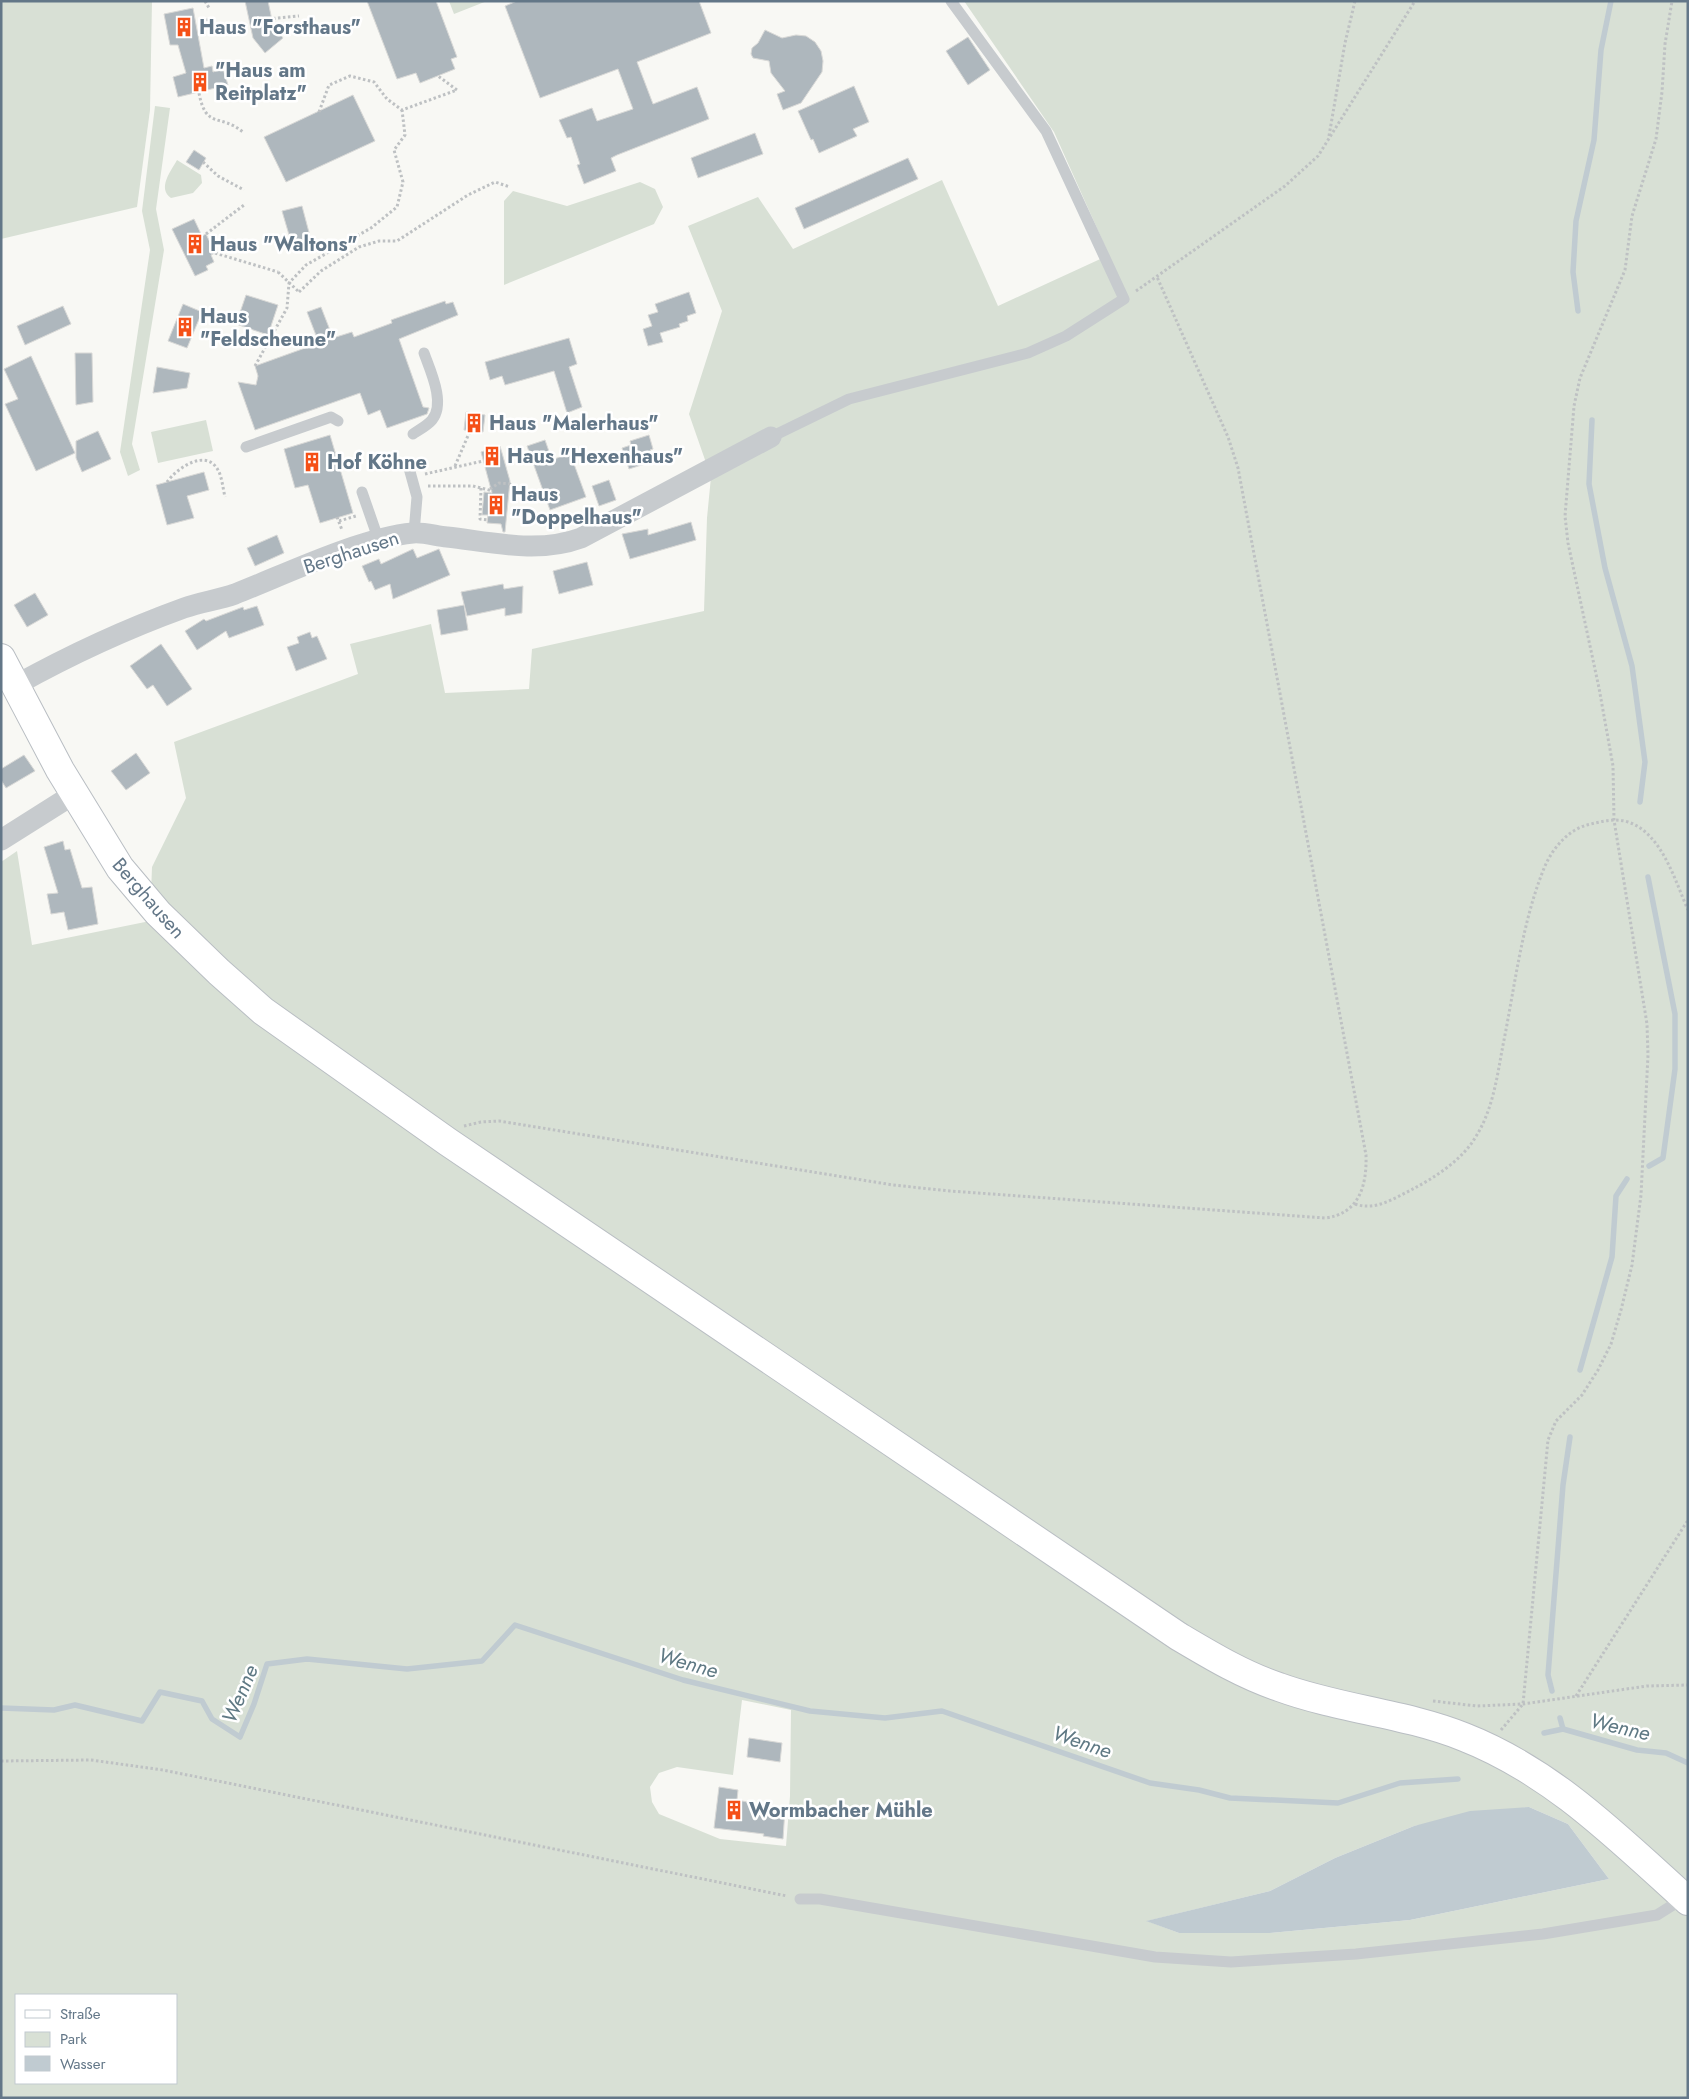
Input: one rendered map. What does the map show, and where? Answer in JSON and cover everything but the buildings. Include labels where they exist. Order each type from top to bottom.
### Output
[{"type":"street","name":"Berghausen","points":[[16,685],[116,634],[186,607],[218,600],[348,550],[379,541],[414,533],[524,546],[551,547],[566,544],[581,538],[771,437]]},
{"type":"street","name":"Berghausen","points":[[1,658],[74,794],[120,868],[158,913],[218,972],[263,1011],[448,1142],[573,1225],[1115,1596],[1216,1659],[1278,1687],[1443,1729],[1488,1747],[1543,1777],[1578,1803],[1686,1900]]},
{"type":"street","points":[[1,840],[74,794]]},
{"type":"lane","points":[[771,437],[849,399],[1028,353],[1066,336],[1124,299],[1046,131],[951,1]]},
{"type":"lane","points":[[413,434],[432,420],[437,404],[432,375],[424,353]]},
{"type":"lane","points":[[246,447],[331,417],[338,421]]},
{"type":"lane","points":[[412,478],[414,533]]},
{"type":"lane","points":[[362,492],[379,541]]},
{"type":"lane","points":[[800,1898],[820,1899],[1155,1957],[1232,1962],[1391,1950],[1552,1933],[1658,1915],[1686,1900]]},
{"type":"path","points":[[205,1],[209,8]]},
{"type":"path","points":[[1328,139],[1345,43],[1355,1]]},
{"type":"path","points":[[1124,299],[1285,186],[1318,156],[1414,1]]},
{"type":"path","points":[[1488,1747],[1523,1704],[1548,1440],[1556,1421],[1590,1384],[1611,1344],[1632,1265],[1641,1195],[1648,1055],[1647,1024],[1614,820],[1613,766],[1600,688],[1568,544],[1565,516],[1574,406],[1580,378],[1625,270],[1632,216],[1656,139],[1662,92],[1665,44],[1672,1]]},
{"type":"path","points":[[268,19],[299,16]]},
{"type":"path","points":[[201,20],[216,20]]},
{"type":"path","points":[[255,366],[287,308],[289,283],[306,265],[371,228],[397,207],[403,182],[394,150],[405,136],[402,110],[387,99],[374,82],[350,76],[329,85],[319,112]]},
{"type":"path","points":[[402,110],[456,90],[438,76]]},
{"type":"path","points":[[199,93],[206,115],[211,119],[230,124],[243,132]]},
{"type":"path","points":[[203,162],[218,176],[244,190]]},
{"type":"path","points":[[215,253],[278,272],[299,292],[321,271],[359,247],[379,241],[397,241],[468,195],[495,182],[510,187]]},
{"type":"path","points":[[206,234],[244,205]]},
{"type":"path","points":[[448,1142],[461,1128],[469,1124],[499,1122],[692,1151],[893,1185],[950,1191],[1325,1218],[1339,1214],[1355,1204],[1361,1194],[1364,1181],[1366,1156],[1238,468],[1228,437],[1157,276]]},
{"type":"path","points":[[454,466],[470,431]]},
{"type":"path","points":[[167,482],[182,467],[201,460],[210,461],[218,470],[226,497]]},
{"type":"path","points":[[412,478],[454,466],[484,461]]},
{"type":"path","points":[[412,478],[438,484],[491,490],[500,483],[505,483],[510,484],[513,491]]},
{"type":"path","points":[[481,488],[480,519],[488,520]]},
{"type":"path","points":[[1355,1204],[1372,1207],[1407,1192],[1442,1172],[1475,1140],[1493,1096],[1534,896],[1546,863],[1561,841],[1583,825],[1614,820],[1629,822],[1649,836],[1669,867],[1688,910]]},
{"type":"path","points":[[1576,1696],[1688,1520]]},
{"type":"path","points":[[1432,1701],[1477,1706],[1523,1704],[1647,1686],[1688,1685]]},
{"type":"path","points":[[1,1761],[91,1760],[163,1770],[520,1840],[800,1898]]},
{"type":"green space","points":[[1,1],[152,1],[150,110],[137,207],[1,239]]},
{"type":"green space","points":[[449,1],[487,1],[454,14]]},
{"type":"green space","points":[[964,1],[1688,1],[1688,2098],[1,2098],[1,862],[17,851],[32,945],[150,921],[152,867],[186,798],[174,742],[358,674],[350,644],[431,624],[445,693],[529,689],[532,649],[704,611],[707,518],[711,477],[689,414],[722,311],[688,226],[758,197],[793,249],[942,180],[998,306],[1109,255],[1054,132]],"holes":[[[742,1700],[791,1710],[790,1796],[786,1846],[720,1839],[659,1814],[652,1802],[650,1787],[659,1773],[677,1767],[733,1775]],[[1529,1807],[1568,1824],[1609,1879],[1410,1920],[1270,1933],[1179,1933],[1147,1921],[1270,1891],[1335,1858],[1414,1826]]]},
{"type":"green space","points":[[155,106],[170,108],[156,209],[164,250],[132,444],[140,470],[128,476],[120,452],[150,250],[142,211]]},
{"type":"green space","points":[[177,160],[201,175],[202,183],[193,193],[171,198],[167,194],[165,184]]},
{"type":"green space","points":[[640,182],[655,189],[663,207],[654,224],[504,285],[504,201],[513,191],[567,206]]},
{"type":"green space","points":[[206,420],[213,451],[158,463],[151,432]]},
{"type":"water","points":[[1529,1807],[1568,1824],[1609,1879],[1410,1920],[1270,1933],[1179,1933],[1146,1921],[1270,1891],[1335,1858],[1414,1826],[1470,1811]]},
{"type":"waterway","points":[[1578,311],[1573,272],[1576,221],[1594,140],[1601,50],[1611,1]]},
{"type":"waterway","points":[[1592,420],[1589,484],[1605,568],[1632,666],[1645,762],[1640,802]]},
{"type":"waterway","points":[[1648,877],[1675,1014],[1675,1069],[1663,1158],[1649,1166]]},
{"type":"waterway","points":[[1580,1370],[1612,1257],[1616,1196],[1627,1179]]},
{"type":"waterway","points":[[1552,1691],[1548,1675],[1563,1485],[1570,1437]]},
{"type":"waterway","name":"Wenne","points":[[1,1708],[54,1710],[75,1705],[142,1721],[160,1692],[202,1701],[212,1719],[240,1737],[254,1704],[267,1664],[307,1659],[407,1669],[482,1661],[515,1625],[683,1680],[810,1711],[885,1718],[942,1711],[1150,1783],[1199,1790],[1230,1798],[1338,1803],[1400,1783],[1458,1779]]},
{"type":"waterway","points":[[1560,1718],[1563,1729]]},
{"type":"waterway","name":"Wenne","points":[[1544,1733],[1563,1729],[1637,1750],[1666,1753],[1688,1763]]},
{"type":"place","name":"Haus \"Forsthaus\"","points":[[184,27]]},
{"type":"place","name":"\"Haus am Reitplatz\"","points":[[200,82]]},
{"type":"place","name":"Haus \"Waltons\"","points":[[195,244]]},
{"type":"place","name":"Haus \"Feldscheune\"","points":[[185,327]]},
{"type":"place","name":"Haus \"Malerhaus\"","points":[[474,423]]},
{"type":"place","name":"Haus \"Hexenhaus\"","points":[[492,456]]},
{"type":"place","name":"Hof Köhne","points":[[312,462]]},
{"type":"place","name":"Haus \"Doppelhaus\"","points":[[496,505]]},
{"type":"place","name":"Wormbacher Mühle","points":[[734,1810]]}]
